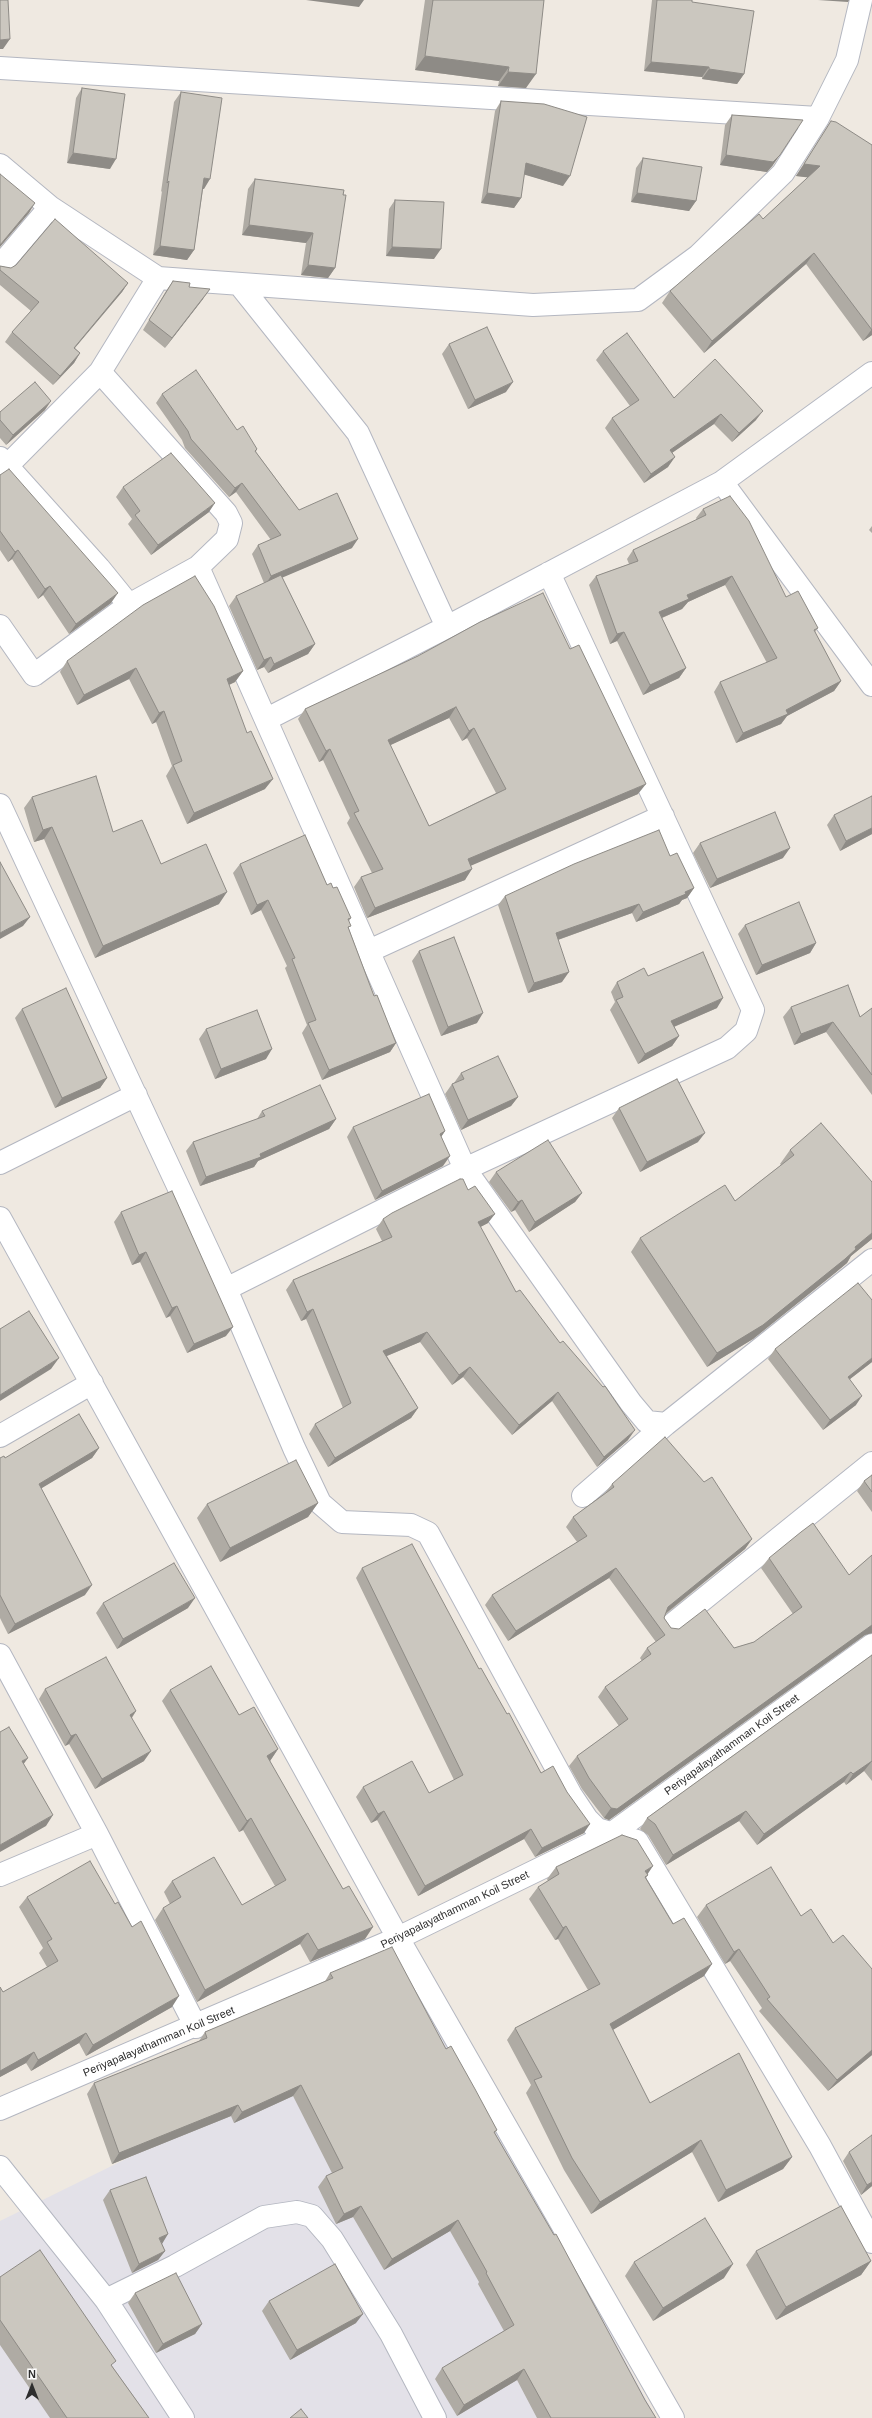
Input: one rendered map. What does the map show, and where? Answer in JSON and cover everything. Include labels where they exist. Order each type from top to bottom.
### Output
[{"type":"street","points":[[0,165],[50,207],[158,278],[533,305],[638,300],[698,256],[746,212],[783,173],[818,118],[847,60],[861,0]]},
{"type":"street","points":[[0,68],[818,118]]},
{"type":"street","points":[[0,266],[50,207]]},
{"type":"street","points":[[129,605],[99,568],[3,462],[100,372],[158,278]]},
{"type":"street","points":[[239,284],[358,433],[447,627]]},
{"type":"street","points":[[0,626],[34,675],[129,605],[198,567],[227,539],[231,523],[226,513],[100,372]]},
{"type":"street","points":[[267,719],[447,627],[722,482],[872,373]]},
{"type":"street","points":[[722,482],[872,686]]},
{"type":"street","points":[[198,567],[267,719],[465,1169],[631,1403],[647,1422],[666,1424]]},
{"type":"street","points":[[226,1289],[465,1169],[727,1048],[746,1031],[753,1010],[549,573]]},
{"type":"street","points":[[0,806],[226,1289],[294,1448],[320,1503],[342,1522],[411,1526],[428,1533],[571,1795],[587,1819],[597,1829],[637,1841],[820,2146],[872,2242]]},
{"type":"street","points":[[369,951],[663,816]]},
{"type":"street","points":[[0,1163],[136,1094]]},
{"type":"street","points":[[0,1218],[398,1938],[673,2418]]},
{"type":"street","points":[[583,1496],[666,1424],[872,1260]]},
{"type":"street","points":[[0,1436],[92,1383]]},
{"type":"street","points":[[669,1627],[872,1463]]},
{"type":"street","name":"Periyapalayathamman Koil Street","points":[[0,2109],[398,1938],[610,1834],[872,1645]]},
{"type":"street","points":[[0,1655],[97,1834],[196,2026]]},
{"type":"street","points":[[0,1875],[97,1834]]},
{"type":"street","points":[[0,2167],[106,2300],[183,2418]]},
{"type":"street","points":[[106,2300],[175,2266],[264,2217],[297,2212],[312,2216],[332,2239],[391,2334],[435,2418]]},
{"type":"shaded area","points":[[436,2006],[656,2418],[0,2418],[0,2221]]},
{"type":"building","points":[[0,0],[8,0],[10,39],[0,40]]},
{"type":"building","points":[[433,0],[544,0],[536,74],[508,72],[509,67],[425,56]]},
{"type":"building","points":[[657,0],[692,0],[692,2],[754,11],[744,74],[709,69],[709,67],[651,62]]},
{"type":"building","points":[[82,88],[125,94],[116,159],[73,153]]},
{"type":"building","points":[[181,92],[222,98],[210,179],[204,178],[194,250],[160,246],[169,181],[167,183]]},
{"type":"building","points":[[501,101],[544,104],[587,117],[570,176],[526,163],[521,198],[487,193]]},
{"type":"building","points":[[732,115],[803,120],[780,155],[773,162],[726,155]]},
{"type":"building","points":[[831,121],[836,122],[872,145],[872,330],[814,253],[712,341],[670,291],[759,214],[763,219],[820,166],[804,164]]},
{"type":"building","points":[[643,158],[702,167],[696,201],[637,193]]},
{"type":"building","points":[[0,174],[35,203],[0,245]]},
{"type":"building","points":[[255,179],[344,190],[343,195],[346,195],[335,268],[308,265],[313,233],[249,225]]},
{"type":"building","points":[[395,200],[444,202],[441,249],[392,247]]},
{"type":"building","points":[[55,219],[128,283],[74,348],[80,353],[60,376],[12,332],[39,302],[0,270],[0,266],[11,268],[16,265]]},
{"type":"building","points":[[173,281],[190,283],[189,287],[210,289],[172,338],[149,320]]},
{"type":"building","points":[[487,327],[513,382],[475,400],[449,344]]},
{"type":"building","points":[[627,333],[674,398],[715,359],[763,411],[739,433],[721,414],[670,450],[675,457],[651,474],[612,418],[639,400],[603,351]]},
{"type":"building","points":[[196,370],[237,430],[243,426],[257,449],[255,451],[299,510],[337,493],[358,539],[271,576],[258,545],[281,535],[242,483],[235,488],[191,439],[188,431],[162,394]]},
{"type":"building","points":[[35,382],[51,401],[13,435],[0,420],[0,412]]},
{"type":"building","points":[[171,453],[215,503],[158,545],[135,515],[140,511],[123,487]]},
{"type":"building","points":[[9,469],[118,593],[76,624],[50,586],[45,589],[18,550],[15,552],[0,531],[0,475]]},
{"type":"building","points":[[730,496],[749,521],[786,597],[798,591],[818,628],[814,630],[841,681],[786,710],[788,714],[743,733],[720,682],[777,658],[732,576],[687,595],[689,599],[659,612],[686,668],[650,685],[624,632],[617,634],[596,576],[638,561],[633,550],[706,515],[703,509]]},
{"type":"building","points":[[281,575],[315,644],[274,664],[271,657],[264,660],[236,596]]},
{"type":"building","points":[[195,576],[214,606],[243,671],[227,679],[247,733],[251,731],[273,779],[194,813],[173,765],[182,761],[164,711],[159,713],[136,668],[84,695],[67,661],[143,605]]},
{"type":"building","points":[[543,593],[570,649],[579,645],[646,784],[468,859],[472,869],[375,908],[361,877],[383,869],[354,813],[359,811],[330,749],[326,751],[305,709],[418,656],[480,622]],"holes":[[[456,707],[469,731],[474,728],[506,789],[429,826],[388,740]]]},
{"type":"building","points":[[96,776],[113,832],[142,820],[161,864],[206,844],[227,892],[103,946],[52,827],[43,830],[32,797]]},
{"type":"building","points":[[872,796],[872,828],[846,841],[834,815]]},
{"type":"building","points":[[775,812],[790,848],[717,879],[700,843]]},
{"type":"building","points":[[659,830],[670,856],[677,853],[694,888],[685,892],[686,894],[643,912],[639,904],[556,933],[569,972],[534,983],[505,896],[574,864]]},
{"type":"building","points":[[305,835],[327,885],[331,883],[333,888],[337,887],[351,918],[348,919],[351,926],[348,927],[374,996],[377,995],[396,1043],[329,1070],[308,1023],[316,1020],[292,959],[295,958],[268,900],[257,905],[240,864]]},
{"type":"building","points":[[0,862],[30,917],[0,933]]},
{"type":"building","points":[[799,902],[816,943],[762,965],[745,925]]},
{"type":"building","points":[[454,937],[483,1013],[448,1027],[419,951]]},
{"type":"building","points":[[703,952],[723,998],[671,1021],[679,1036],[645,1054],[616,1000],[623,997],[617,982],[644,968],[648,976]]},
{"type":"building","points":[[848,985],[860,1017],[872,1008],[872,1075],[833,1022],[801,1034],[791,1007]]},
{"type":"building","points":[[66,988],[107,1078],[62,1098],[22,1009]]},
{"type":"building","points":[[257,1010],[272,1049],[221,1069],[206,1029]]},
{"type":"building","points":[[498,1056],[518,1097],[468,1120],[452,1084],[464,1079],[461,1073]]},
{"type":"building","points":[[677,1079],[705,1133],[647,1162],[619,1108]]},
{"type":"building","points":[[320,1085],[336,1119],[260,1154],[261,1157],[206,1177],[193,1142],[265,1116],[262,1111]]},
{"type":"building","points":[[429,1094],[445,1131],[440,1134],[450,1156],[382,1191],[353,1127]]},
{"type":"building","points":[[821,1123],[872,1182],[872,1233],[855,1247],[856,1249],[845,1259],[763,1325],[717,1353],[640,1238],[725,1185],[735,1201],[794,1155],[790,1150]]},
{"type":"building","points":[[548,1140],[582,1193],[535,1222],[522,1200],[518,1202],[496,1172]]},
{"type":"building","points":[[460,1179],[463,1179],[468,1190],[475,1186],[495,1214],[478,1222],[516,1292],[520,1290],[560,1343],[563,1341],[603,1387],[605,1386],[635,1430],[604,1457],[558,1392],[519,1425],[470,1367],[459,1375],[427,1332],[383,1351],[418,1408],[335,1458],[315,1424],[351,1403],[313,1309],[307,1312],[293,1280],[392,1237],[383,1219]]},
{"type":"building","points":[[172,1191],[233,1327],[194,1344],[177,1306],[172,1308],[146,1252],[139,1255],[121,1212]]},
{"type":"building","points":[[858,1283],[872,1300],[872,1358],[848,1377],[862,1396],[830,1420],[775,1349]]},
{"type":"building","points":[[29,1311],[59,1358],[0,1395],[0,1329]]},
{"type":"building","points":[[79,1414],[99,1448],[39,1484],[92,1585],[15,1624],[0,1595],[0,1458],[4,1456],[5,1458]]},
{"type":"building","points":[[665,1437],[704,1482],[712,1477],[752,1539],[668,1607],[664,1618],[671,1628],[679,1629],[705,1609],[734,1648],[754,1642],[802,1607],[769,1558],[813,1523],[849,1575],[872,1555],[872,1625],[617,1809],[611,1808],[589,1778],[577,1756],[628,1719],[605,1687],[651,1654],[647,1648],[665,1635],[616,1568],[516,1631],[492,1595],[587,1536],[573,1517],[614,1487],[612,1484]]},
{"type":"building","points":[[296,1460],[318,1503],[230,1548],[207,1504]]},
{"type":"building","points":[[872,1475],[872,1492],[864,1481]]},
{"type":"building","points":[[412,1544],[479,1669],[481,1668],[507,1714],[509,1713],[541,1773],[553,1766],[567,1792],[590,1824],[542,1848],[531,1829],[425,1886],[384,1811],[378,1814],[363,1787],[412,1761],[429,1793],[463,1775],[362,1568]]},
{"type":"building","points":[[174,1563],[195,1598],[123,1639],[103,1603]]},
{"type":"building","points":[[872,1655],[872,1761],[853,1774],[851,1772],[764,1834],[746,1811],[673,1855],[655,1824],[647,1818]]},
{"type":"building","points":[[106,1657],[136,1711],[130,1715],[151,1751],[102,1779],[76,1734],[71,1736],[45,1689]]},
{"type":"building","points":[[211,1666],[239,1715],[254,1707],[278,1749],[267,1756],[343,1889],[349,1886],[373,1927],[318,1950],[308,1933],[205,1990],[163,1908],[181,1897],[172,1881],[214,1857],[242,1905],[286,1880],[251,1818],[247,1821],[170,1690]]},
{"type":"building","points":[[9,1727],[28,1758],[22,1761],[53,1815],[0,1845],[0,1732]]},
{"type":"building","points":[[622,1835],[637,1840],[653,1866],[645,1871],[648,1875],[645,1877],[673,1924],[684,1918],[712,1964],[610,2024],[650,2103],[739,2053],[792,2157],[726,2190],[701,2140],[600,2202],[572,2158],[534,2080],[542,2077],[515,2028],[600,1984],[566,1926],[563,1928],[538,1887],[559,1874],[556,1867]]},
{"type":"building","points":[[90,1861],[115,1904],[118,1902],[132,1927],[141,1921],[179,1996],[93,2045],[86,2033],[38,2060],[34,2052],[0,2071],[0,1987],[3,1992],[58,1961],[47,1942],[52,1939],[27,1897]]},
{"type":"building","points":[[771,1867],[801,1916],[811,1909],[833,1943],[843,1935],[872,1969],[872,2050],[837,2080],[767,1999],[770,1997],[739,1949],[734,1952],[706,1905]]},
{"type":"building","points":[[392,1947],[446,2049],[451,2046],[497,2130],[494,2132],[554,2235],[556,2234],[656,2418],[551,2418],[524,2369],[464,2405],[442,2368],[514,2325],[458,2220],[392,2259],[361,2206],[344,2214],[326,2176],[343,2168],[301,2085],[242,2112],[238,2105],[119,2153],[94,2083],[207,2038],[205,2032],[333,1978],[330,1973]]},
{"type":"building","points":[[872,2135],[872,2182],[867,2185],[849,2152]]},
{"type":"building","points":[[146,2177],[168,2234],[159,2238],[165,2251],[139,2264],[110,2190]]},
{"type":"building","points":[[841,2206],[871,2261],[786,2307],[756,2251]]},
{"type":"building","points":[[705,2218],[733,2264],[663,2308],[634,2262]]},
{"type":"building","points":[[40,2250],[116,2361],[111,2365],[149,2418],[67,2418],[0,2320],[0,2277]]},
{"type":"building","points":[[335,2264],[363,2314],[297,2350],[269,2301]]},
{"type":"building","points":[[176,2273],[202,2324],[163,2344],[135,2293]]},
{"type":"building","points":[[301,2409],[308,2418],[290,2418]]}]
